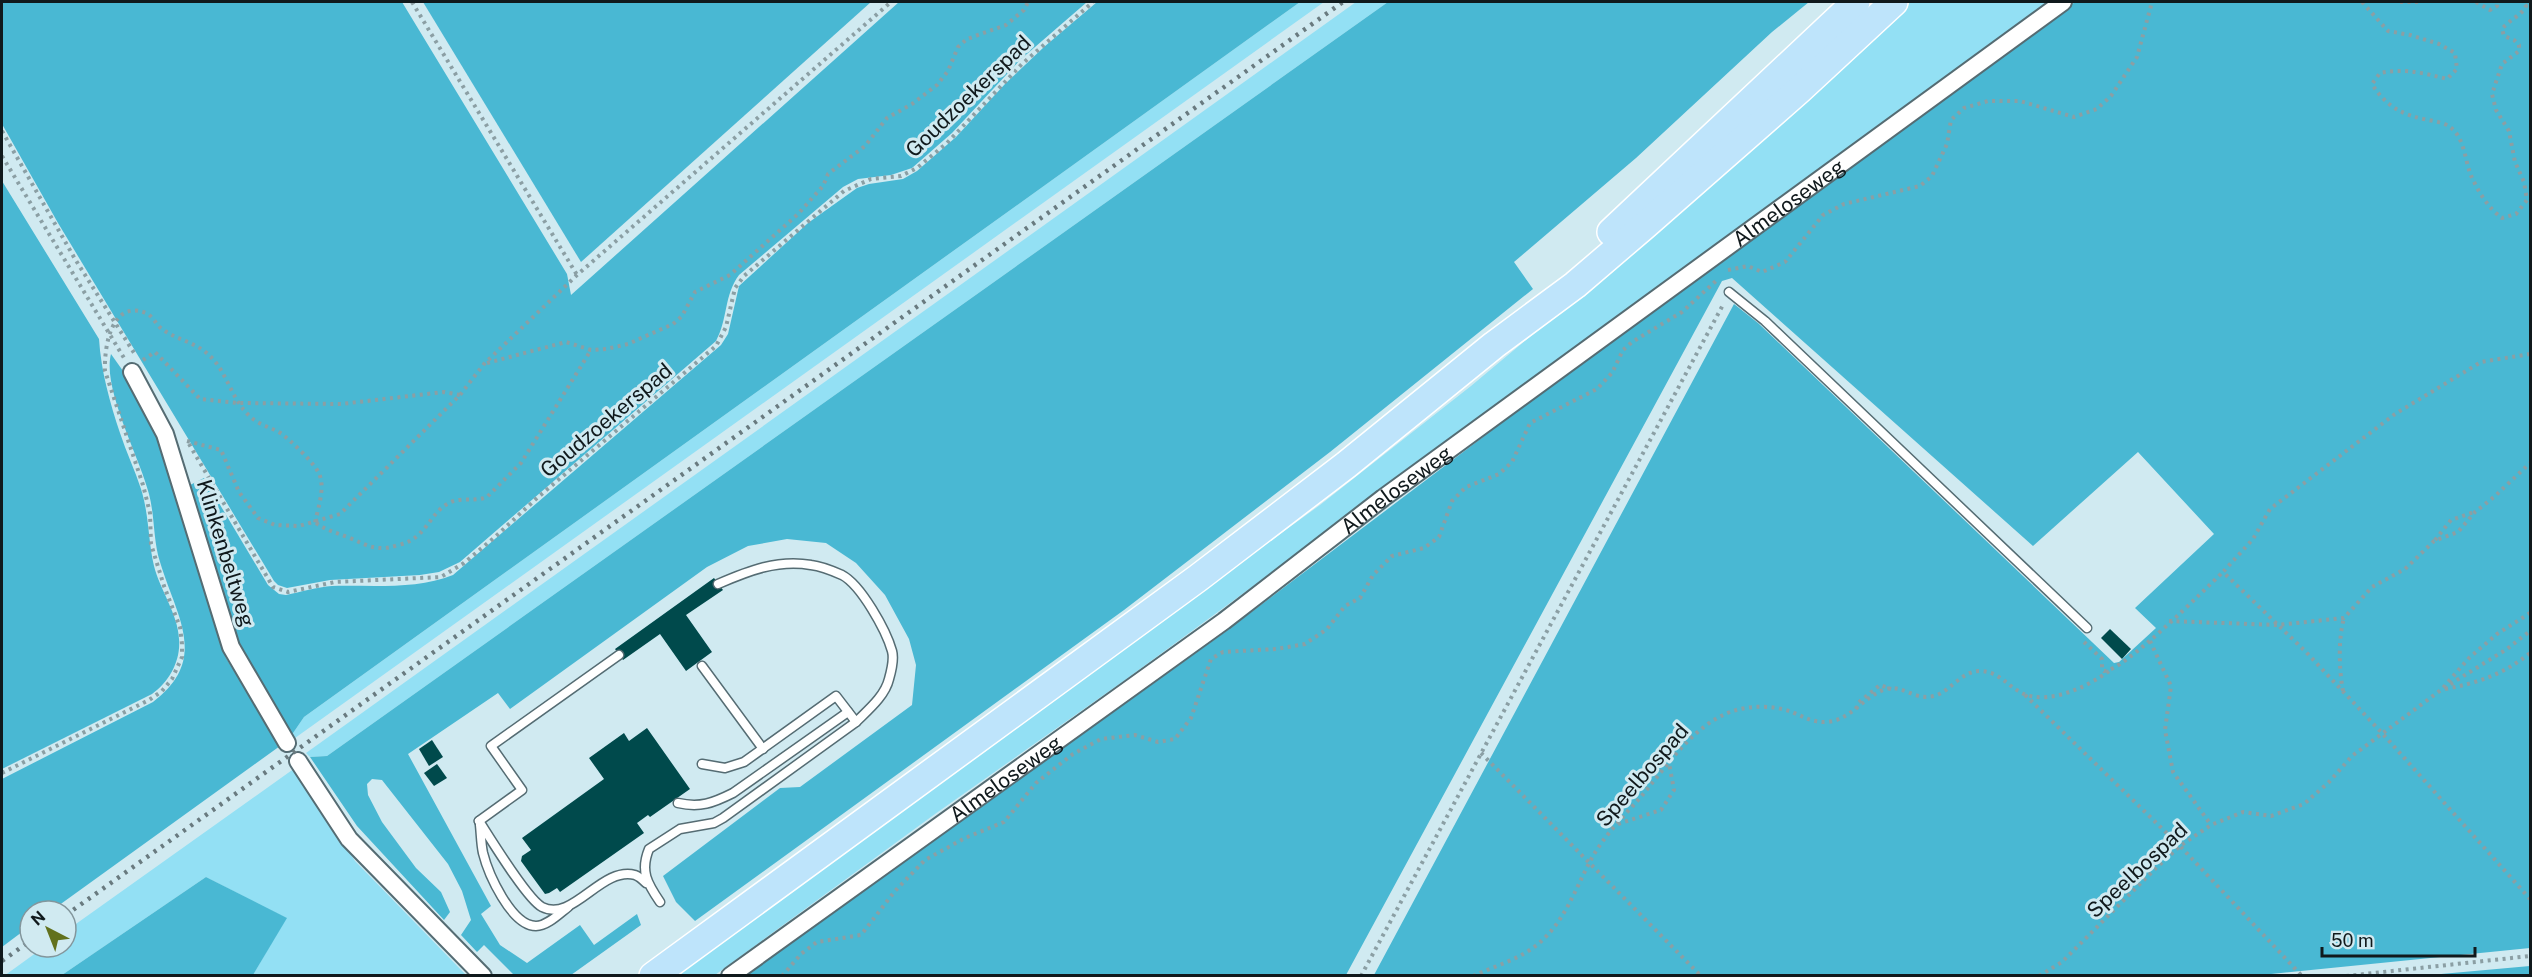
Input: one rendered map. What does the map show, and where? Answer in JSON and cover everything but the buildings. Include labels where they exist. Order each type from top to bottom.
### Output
[{"type":"main road","points":[[1494,345],[1565,275],[1856,2]]},
{"type":"main road","points":[[653,975],[1198,578],[1346,465],[1494,345],[1575,285],[1799,90],[1894,2]]},
{"type":"street","name":"Almeloseweg","points":[[730,975],[1214,628],[1383,498],[2063,2]]},
{"type":"street","name":"Klinkenbeltweg","points":[[138,366],[165,434],[231,646],[287,743]]},
{"type":"street","points":[[298,761],[349,839],[483,975]]},
{"type":"lane","points":[[1729,292],[1765,321],[2086,628]]},
{"type":"lane","points":[[646,883],[643,869],[649,849],[680,829],[714,823],[723,818],[856,722],[875,703],[889,680],[892,653],[880,624],[863,596],[843,576],[813,565],[784,563],[750,570],[718,584]]},
{"type":"lane","points":[[479,821],[522,790],[491,746],[619,655]]},
{"type":"lane","points":[[702,666],[763,749]]},
{"type":"lane","points":[[702,764],[725,768],[744,762],[836,696],[856,722]]},
{"type":"lane","points":[[678,803],[693,806],[716,801],[733,793],[848,712]]},
{"type":"lane","points":[[479,821],[537,904],[549,909],[569,907]]},
{"type":"lane","points":[[479,821],[484,854],[498,892],[521,921],[535,927],[545,924],[605,881],[616,876],[635,875],[646,883],[660,902]]},
{"type":"path","points":[[412,2],[578,275]]},
{"type":"path","points":[[187,441],[221,450],[239,492],[258,518],[275,525],[299,526],[340,514],[460,395],[484,364],[578,275],[891,2]]},
{"type":"path","points":[[484,364],[566,342],[591,350],[606,350],[628,344],[673,324],[682,316],[695,292],[730,275],[798,214],[823,186],[828,174],[860,151],[887,118],[912,104],[937,85],[948,70],[958,47],[967,39],[1006,25],[1024,10],[1028,2]]},
{"type":"path","name":"Goudzoekerspad","points":[[181,431],[273,587],[288,592],[335,582],[441,577],[464,563],[495,537],[537,498],[716,346],[726,327],[735,288],[744,276],[844,190],[871,179],[901,176],[917,168],[947,143],[1022,64],[1092,2]]},
{"type":"path","points":[[1727,271],[1748,266],[1762,272],[1785,262],[1823,215],[1844,204],[1920,186],[1932,176],[1947,144],[1951,120],[1964,108],[1989,101],[2020,101],[2074,117],[2097,109],[2111,96],[2137,57],[2152,2]]},
{"type":"path","points":[[2362,2],[2388,31],[2439,44],[2454,53],[2457,69],[2447,79],[2414,71],[2394,70],[2380,73],[2372,84],[2390,107],[2409,116],[2450,126],[2461,140],[2471,174],[2483,197],[2493,211],[2502,218],[2516,214],[2527,200],[2524,182],[2515,162],[2509,131],[2496,110],[2492,94],[2502,64],[2519,51],[2519,45],[2504,36],[2502,29],[2510,19],[2522,13],[2526,6],[2522,2]]},
{"type":"path","points":[[2400,2],[2418,2]]},
{"type":"path","points":[[2476,2],[2490,10],[2497,6],[2497,2]]},
{"type":"path","points":[[2,131],[48,214],[131,349]]},
{"type":"path","points":[[2,156],[123,356]]},
{"type":"path","points":[[782,975],[801,954],[817,942],[861,935],[895,891],[925,860],[965,838],[1004,822],[1036,783],[1073,754],[1101,739],[1135,735],[1158,742],[1175,739],[1191,718],[1210,659],[1223,652],[1276,649],[1305,644],[1327,629],[1345,606],[1360,598],[1373,575],[1392,556],[1424,548],[1439,537],[1452,501],[1466,487],[1499,474],[1512,462],[1530,423],[1597,389],[1612,373],[1623,350],[1632,342],[1682,312],[1719,278]]},
{"type":"path","points":[[1361,975],[1729,292]]},
{"type":"path","points":[[2,773],[149,700],[162,691],[172,679],[182,657],[180,627],[164,586],[152,544],[150,513],[143,485],[105,371],[105,352],[109,333],[115,322],[127,312],[149,314],[162,329],[196,344],[212,357],[238,403],[254,419],[282,434],[318,470],[322,483],[315,523]]},
{"type":"path","points":[[315,523],[369,548],[387,550],[410,542],[420,534],[441,508],[452,502],[475,498],[481,500],[487,497],[521,463],[591,350]]},
{"type":"path","points":[[138,366],[156,352],[200,399],[238,403],[341,404],[444,392],[460,395]]},
{"type":"path","points":[[2025,695],[2054,696],[2071,692],[2096,681],[2124,663],[2223,572],[2253,539],[2270,509],[2395,414],[2481,362],[2530,354]]},
{"type":"path","points":[[2431,544],[2458,532],[2475,512],[2530,463]]},
{"type":"path","points":[[2343,693],[2340,677],[2341,627],[2344,618],[2372,587],[2405,569],[2431,544],[2451,520],[2475,512]]},
{"type":"path","points":[[2223,572],[2382,733],[2530,899]]},
{"type":"path","points":[[2441,690],[2469,658],[2497,634],[2530,613]]},
{"type":"path","points":[[2169,621],[2277,625],[2344,618]]},
{"type":"path","points":[[2086,628],[2083,640],[2102,659],[2102,669],[2109,671]]},
{"type":"path","points":[[2441,690],[2498,655],[2530,631]]},
{"type":"path","points":[[2150,641],[2171,686],[2165,730],[2173,772],[2211,825]]},
{"type":"path","points":[[2441,690],[2492,678],[2514,666],[2530,653]]},
{"type":"path","name":"Speelbospad","points":[[1473,975],[1517,957],[1538,944],[1555,926],[1575,894],[1590,863],[1617,824],[1687,742],[1722,715],[1742,708],[1773,707],[1817,722],[1840,719],[1873,696],[1891,689],[1896,688],[1923,698],[1937,696],[1964,676],[1980,670],[2000,676],[2025,695]]},
{"type":"path","name":"Speelbospad","points":[[2039,975],[2062,962],[2154,868],[2181,846],[2211,825],[2243,812],[2271,816],[2304,804],[2329,782],[2352,756],[2441,690]]},
{"type":"path","points":[[2025,695],[2181,846],[2302,975]]},
{"type":"path","points":[[1480,753],[1701,975]]},
{"type":"path","points":[[1617,824],[1661,810],[1674,790],[1669,763]]},
{"type":"path","points":[[2346,975],[2530,956]]},
{"type":"shaded area","points":[[2,2],[402,2],[567,274],[571,295],[899,2],[1087,2],[1020,60],[952,133],[912,168],[891,175],[858,179],[843,187],[739,275],[731,291],[723,324],[716,341],[460,562],[439,572],[420,575],[330,580],[287,588],[274,581],[58,223],[2,124]]},
{"type":"shaded area","points":[[423,2],[871,2],[581,262]]},
{"type":"shaded area","points":[[1097,2],[1300,2],[304,717],[291,736],[239,646],[190,485],[204,478],[268,585],[279,594],[286,595],[332,586],[409,585],[453,575],[721,345],[728,334],[739,286],[808,223],[857,188],[903,179],[917,171],[956,137],[1005,84],[1044,47]]},
{"type":"shaded area","points":[[1300,2],[1324,2],[295,738],[291,736],[304,717]]},
{"type":"shaded area","points":[[1356,2],[1388,2],[327,756],[310,757],[306,753]]},
{"type":"shaded area","points":[[1388,2],[1809,2],[1772,32],[1636,158],[1514,262],[1533,289],[1330,452],[1124,610],[695,921],[676,902],[663,876],[780,788],[800,787],[912,705],[916,665],[909,639],[885,595],[856,563],[826,543],[787,539],[748,546],[707,567],[510,709],[498,693],[408,754],[491,906],[481,914],[500,945],[527,963],[580,925],[594,945],[637,914],[641,925],[571,975],[514,975],[484,945],[477,952],[461,935],[471,920],[462,891],[448,864],[382,780],[372,779],[367,784],[368,795],[382,822],[416,868],[441,892],[450,912],[444,920],[357,826],[310,757],[327,756]]},
{"type":"shaded area","points":[[1908,2],[2051,2],[1125,680],[935,814],[715,975],[669,976],[1320,505],[1471,386],[1720,178]]},
{"type":"shaded area","points":[[2075,2],[2530,2],[2530,948],[2252,976],[1374,975],[1734,304],[1758,323],[2114,663],[2119,662],[2156,628],[2135,608],[2214,534],[2138,452],[2033,546],[1732,278],[1722,281],[1346,975],[740,976],[1225,632],[1745,239]]},
{"type":"shaded area","points":[[2,181],[99,339],[109,399],[141,489],[154,566],[176,620],[179,647],[176,663],[169,677],[152,694],[2,769]]},
{"type":"shaded area","points":[[111,354],[128,378],[158,435],[226,658],[280,746],[68,899],[18,899],[18,935],[2,947],[2,779],[153,702],[170,686],[180,670],[184,653],[184,636],[180,619],[158,554],[149,494],[123,424],[112,386]]},
{"type":"shaded area","points":[[295,768],[355,861],[466,975],[253,975],[286,918],[206,877],[62,975],[4,976],[27,959],[78,959],[78,922]]},
{"type":"shaded area","points":[[206,877],[287,918],[253,975],[62,975]]},
{"type":"shaded area","points":[[2530,966],[2530,975],[2430,975]]},
{"type":"railway","points":[[78,906],[1343,2]]},
{"type":"railway","points":[[2,961],[18,950]]}]
